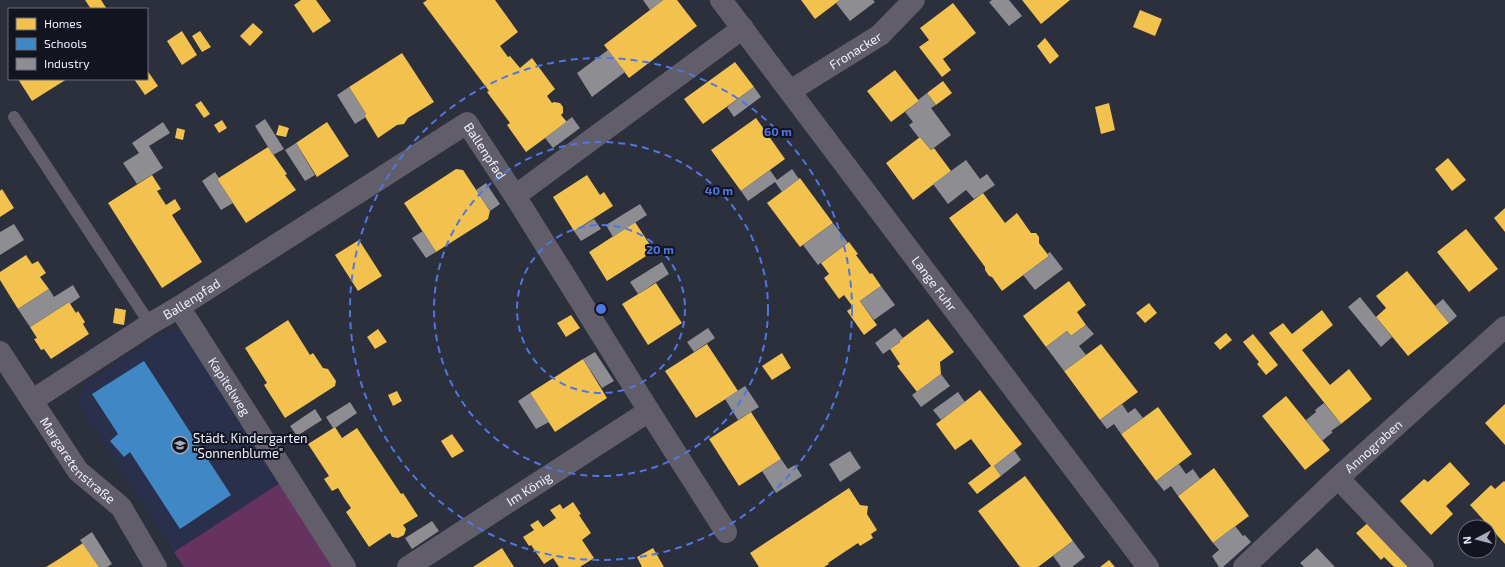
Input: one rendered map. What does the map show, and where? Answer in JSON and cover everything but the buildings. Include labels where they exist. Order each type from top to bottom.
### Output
[{"type":"street","name":"Lange Fuhr","points":[[721,0],[1148,567]]},
{"type":"street","name":"Fronacker","points":[[790,91],[880,35],[914,0]]},
{"type":"street","name":"Ballenpfad","points":[[33,400],[467,123],[515,196],[743,28]]},
{"type":"street","points":[[515,196],[726,532]]},
{"type":"street","name":"Kapitelweg","points":[[179,308],[345,567]]},
{"type":"street","name":"Annograben","points":[[1244,567],[1338,478],[1505,327]]},
{"type":"street","name":"Margaretenstraße","points":[[0,352],[33,400],[78,471],[121,507],[156,567]]},
{"type":"street","name":"Im König","points":[[408,567],[649,411]]},
{"type":"street","points":[[1338,478],[1423,567]]},
{"type":"lane","name":"Ballenpfad","points":[[14,117],[150,324]]},
{"type":"shaded area","name":"Städt. Kindergarten \"Sonnenblume\"","points":[[177,329],[182,332],[280,483],[174,552],[81,408],[80,396],[84,387],[92,379],[167,330]]},
{"type":"shaded area","points":[[280,483],[336,567],[184,567],[174,552]]},
{"type":"place","name":"Städt. Kindergarten \"Sonnenblume\"","points":[[180,445]]}]
